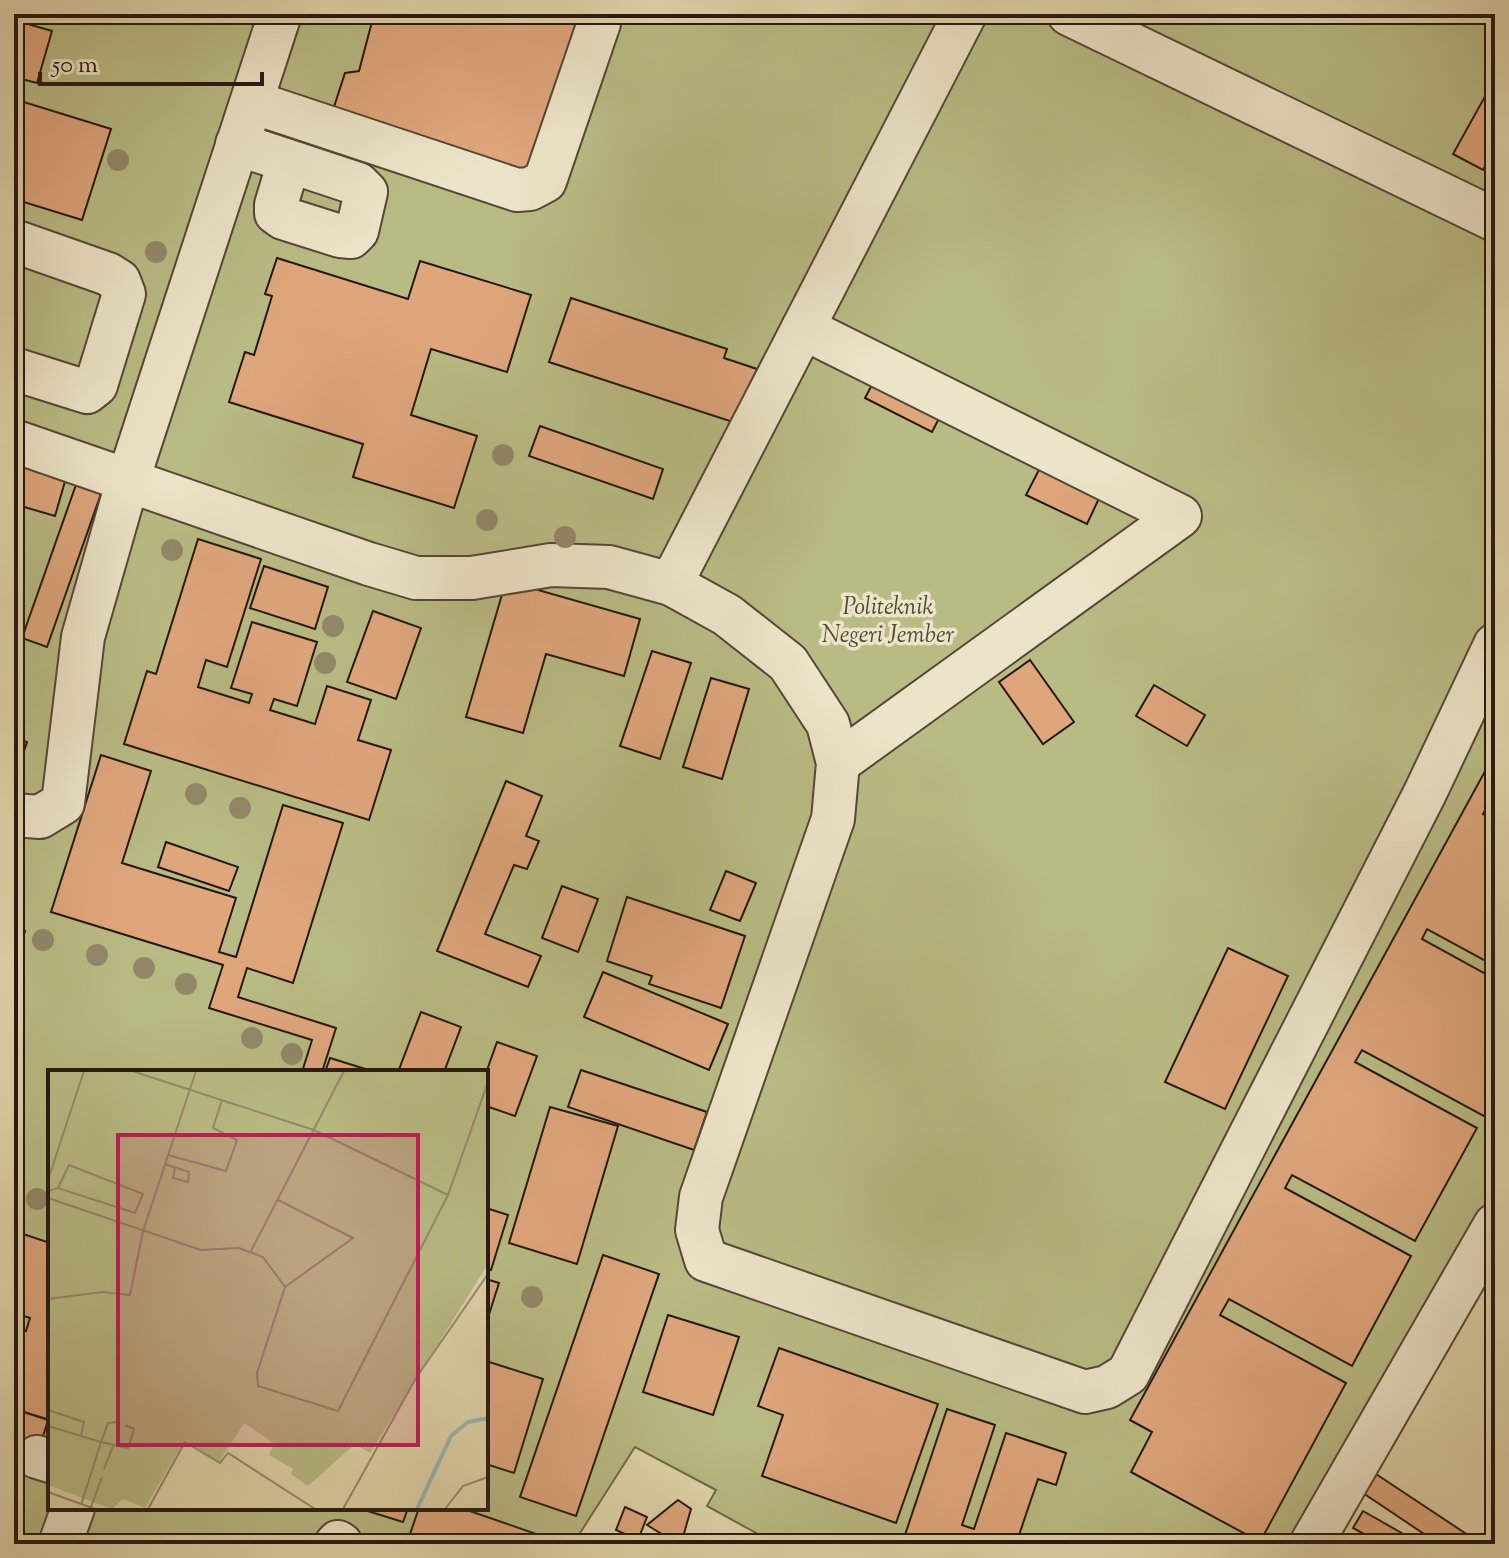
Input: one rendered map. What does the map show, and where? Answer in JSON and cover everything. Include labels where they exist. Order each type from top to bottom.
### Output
[{"type":"street","points":[[14,815],[40,817],[63,803],[83,637],[128,480],[280,14]]},
{"type":"street","points":[[252,102],[517,190],[530,189],[545,181],[599,23],[596,14]]},
{"type":"street","points":[[671,584],[965,14]]},
{"type":"street","points":[[1069,14],[1495,220]]},
{"type":"street","points":[[237,144],[289,162]]},
{"type":"street","points":[[14,241],[108,274],[119,281],[124,294],[96,385],[87,392],[14,369]]},
{"type":"street","points":[[803,328],[1180,516],[838,763]]},
{"type":"street","points":[[14,441],[416,578],[472,578],[551,565],[609,567],[671,584],[727,615],[788,663],[828,724],[838,763],[833,819],[701,1197],[697,1230],[706,1260],[1085,1392],[1107,1387],[1128,1374],[1425,793],[1495,645]]},
{"type":"street","points":[[1311,1544],[1495,1225]]},
{"type":"street","points":[[60,1544],[72,1510]]},
{"type":"green space","name":"Politeknik Negeri Jember","points":[[14,14],[1495,14],[1495,1226],[1298,1544],[776,1544],[707,1506],[716,1490],[635,1447],[573,1544],[14,1544]]},
{"type":"building","points":[[374,14],[543,14],[591,30],[541,176],[332,113],[345,73],[359,71]]},
{"type":"building","points":[[14,20],[52,31],[37,83],[14,77]]},
{"type":"building","points":[[1488,91],[1495,95],[1495,148],[1483,170],[1453,154]]},
{"type":"building","points":[[14,99],[111,129],[82,220],[14,199]]},
{"type":"building","points":[[277,258],[408,299],[420,261],[531,295],[507,372],[431,349],[411,415],[477,436],[454,508],[353,477],[363,444],[229,402],[245,352],[254,355],[272,296],[265,294]]},
{"type":"building","points":[[571,298],[727,349],[724,358],[757,369],[739,424],[549,362]]},
{"type":"building","points":[[877,375],[944,409],[932,432],[865,398]]},
{"type":"building","points":[[540,426],[663,469],[653,499],[529,456]]},
{"type":"building","points":[[16,457],[68,471],[55,516],[14,504]]},
{"type":"building","points":[[1042,464],[1102,492],[1087,524],[1026,495]]},
{"type":"building","points":[[78,479],[103,488],[47,647],[22,638]]},
{"type":"building","points":[[198,539],[261,559],[227,667],[206,660],[198,687],[249,703],[252,694],[231,688],[252,622],[317,642],[297,706],[274,699],[270,710],[315,724],[327,686],[371,700],[358,740],[391,750],[369,820],[124,744],[147,671],[156,674]]},
{"type":"building","points":[[264,566],[328,587],[315,629],[250,608]]},
{"type":"building","points":[[506,581],[640,619],[624,676],[546,654],[523,733],[466,717]]},
{"type":"building","points":[[373,611],[421,628],[396,699],[347,682]]},
{"type":"building","points":[[652,651],[691,663],[660,759],[620,746]]},
{"type":"building","points":[[1030,660],[1074,722],[1043,744],[999,682]]},
{"type":"building","points":[[711,678],[749,689],[722,779],[683,767]]},
{"type":"building","points":[[1154,685],[1205,715],[1187,746],[1136,716]]},
{"type":"building","points":[[14,737],[27,742],[14,782]]},
{"type":"building","points":[[1495,753],[1495,803],[1491,800],[1483,814],[1495,820],[1495,966],[1427,929],[1422,939],[1495,979],[1495,1122],[1362,1050],[1355,1062],[1477,1128],[1415,1241],[1292,1175],[1285,1188],[1411,1256],[1352,1366],[1229,1299],[1220,1315],[1346,1383],[1260,1542],[1131,1472],[1152,1432],[1130,1420]]},
{"type":"building","points":[[101,755],[151,771],[122,863],[236,898],[219,952],[236,957],[283,805],[343,823],[293,983],[247,968],[238,997],[336,1028],[323,1070],[303,1070],[312,1040],[209,1008],[223,965],[51,912]]},
{"type":"building","points":[[506,781],[542,796],[526,836],[539,841],[527,869],[514,865],[485,934],[541,956],[528,987],[437,951]]},
{"type":"building","points":[[166,842],[238,867],[229,891],[158,867]]},
{"type":"building","points":[[726,871],[756,883],[740,921],[710,910]]},
{"type":"building","points":[[562,886],[598,899],[578,952],[542,938]]},
{"type":"building","points":[[627,897],[745,936],[721,1008],[649,984],[652,976],[607,961]]},
{"type":"building","points":[[14,928],[25,931],[14,967]]},
{"type":"building","points":[[1228,948],[1288,976],[1225,1109],[1165,1082]]},
{"type":"building","points":[[603,972],[728,1024],[709,1070],[584,1017]]},
{"type":"building","points":[[421,1012],[461,1027],[445,1070],[399,1070]]},
{"type":"building","points":[[497,1042],[537,1056],[515,1116],[488,1107],[487,1070]]},
{"type":"building","points":[[330,1058],[369,1070],[326,1070]]},
{"type":"building","points":[[581,1070],[707,1112],[694,1150],[568,1107]]},
{"type":"building","points":[[550,1107],[618,1126],[577,1264],[509,1243]]},
{"type":"building","points":[[488,1209],[508,1215],[491,1270],[488,1269]]},
{"type":"building","points":[[14,1231],[48,1242],[48,1419],[14,1409],[14,1327],[26,1331],[30,1318],[14,1313]]},
{"type":"building","points":[[603,1255],[659,1274],[576,1516],[520,1497]]},
{"type":"building","points":[[488,1280],[499,1283],[488,1318]]},
{"type":"building","points":[[668,1315],[739,1337],[713,1415],[643,1392]]},
{"type":"building","points":[[779,1348],[938,1404],[896,1523],[762,1476],[783,1415],[758,1406]]},
{"type":"building","points":[[488,1362],[543,1379],[514,1473],[488,1465]]},
{"type":"building","points":[[14,1409],[48,1420],[32,1472],[14,1466]]},
{"type":"building","points":[[947,1409],[995,1425],[962,1525],[974,1529],[1006,1433],[1066,1453],[1056,1485],[1038,1479],[1016,1544],[902,1544]]},
{"type":"building","points":[[1376,1474],[1474,1539],[1470,1544],[1439,1544],[1363,1493]]},
{"type":"building","points":[[678,1500],[691,1509],[681,1544],[647,1525]]},
{"type":"building","points":[[625,1507],[647,1517],[638,1540],[616,1530]]},
{"type":"building","points":[[364,1510],[407,1510],[403,1522]]},
{"type":"building","points":[[418,1510],[467,1510],[548,1538],[546,1544],[428,1544],[409,1537]]},
{"type":"building","points":[[1363,1511],[1407,1536],[1402,1544],[1382,1544],[1353,1528]]}]
